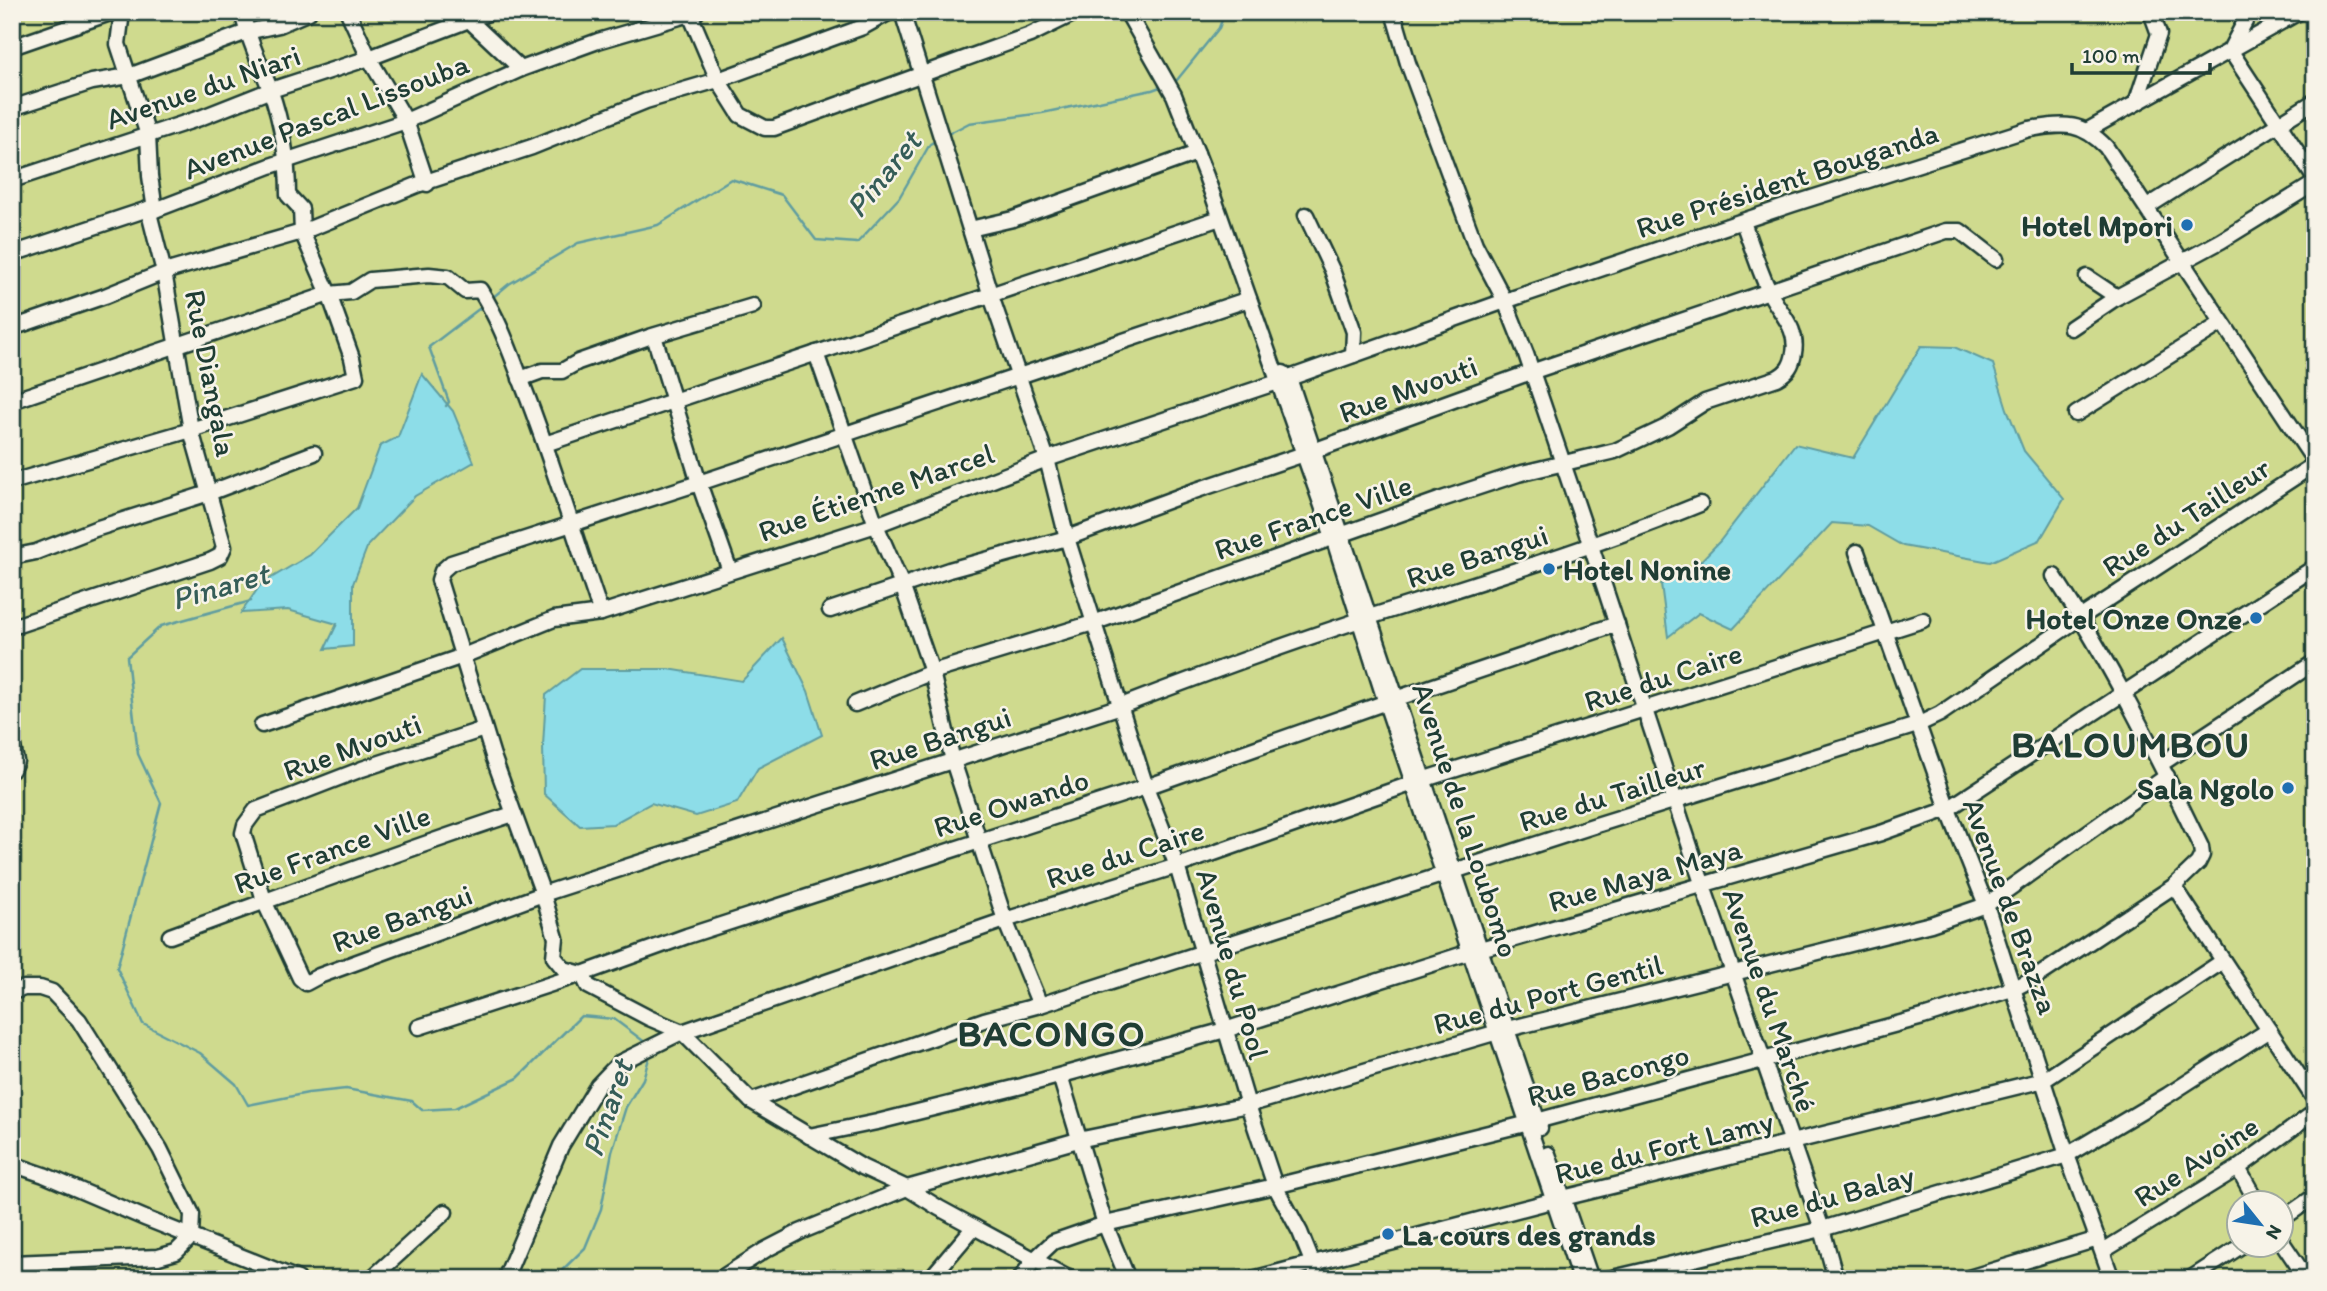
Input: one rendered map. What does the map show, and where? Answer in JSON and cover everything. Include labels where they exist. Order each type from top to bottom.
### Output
[{"type":"street","points":[[12,47],[113,12]]},
{"type":"street","name":"Rue Diangala","points":[[12,627],[210,561],[220,556],[224,547],[191,430],[152,210],[148,135],[118,44],[122,12]]},
{"type":"street","points":[[12,482],[191,430],[356,377],[329,294],[302,232],[301,209],[288,195],[288,161],[271,90],[247,32],[242,12]]},
{"type":"street","points":[[12,108],[92,82],[129,76],[247,32],[279,25],[309,12]]},
{"type":"street","points":[[348,12],[369,58],[406,121],[427,184]]},
{"type":"street","name":"Avenue du Niari","points":[[12,180],[200,118],[271,90],[369,58],[463,16],[490,12]]},
{"type":"street","points":[[12,328],[105,296],[164,272],[302,232],[417,185],[427,184],[531,147],[646,101],[718,80],[863,27],[890,12]]},
{"type":"street","name":"Avenue du Pool","points":[[902,12],[990,293],[1047,459],[1093,623],[1146,787],[1177,866],[1248,1105],[1275,1186],[1300,1232],[1319,1279]]},
{"type":"street","points":[[692,13],[718,80],[740,115],[765,128],[774,128],[1030,35],[1077,12]]},
{"type":"street","points":[[1126,12],[1174,95],[1270,363],[1284,380]]},
{"type":"street","name":"Avenue du Marché","points":[[1393,12],[1408,63],[1465,218],[1475,244],[1505,301],[1563,463],[1732,973],[1765,1060],[1822,1229],[1836,1279]]},
{"type":"street","points":[[2136,103],[2160,34],[2151,12]]},
{"type":"street","points":[[2230,50],[2250,12]]},
{"type":"street","points":[[2300,12],[2088,130],[2106,147],[2147,207],[2315,463]]},
{"type":"street","name":"Avenue Pascal Lissouba","points":[[12,254],[152,210],[258,170],[406,121],[521,69],[598,41],[692,13]]},
{"type":"street","points":[[463,16],[521,69]]},
{"type":"street","points":[[2071,328],[2117,298],[2221,241],[2315,181],[2230,50]]},
{"type":"street","points":[[2147,207],[2315,101]]},
{"type":"street","name":"Rue Président Bouganda","points":[[1505,301],[1895,171],[2029,130],[2064,124],[2088,130]]},
{"type":"street","points":[[970,229],[1013,219],[1197,153]]},
{"type":"street","points":[[1306,215],[1332,270],[1354,332],[1353,355]]},
{"type":"street","points":[[545,444],[1220,218]]},
{"type":"street","points":[[1743,222],[1769,292]]},
{"type":"street","name":"Rue Mvouti","points":[[830,610],[902,584],[1067,538],[1531,372],[1952,230],[1960,231],[1996,259]]},
{"type":"street","points":[[12,401],[329,294],[351,292],[370,280],[429,275],[448,277],[465,291],[480,290],[505,337],[545,444],[601,613]]},
{"type":"street","points":[[2087,277],[2117,298]]},
{"type":"street","name":"Rue France Ville","points":[[855,704],[932,672],[1093,623],[1337,535],[1518,474],[1615,451],[1668,426],[1705,402],[1785,373],[1791,366],[1796,342],[1791,328],[1769,292]]},
{"type":"street","points":[[1070,1279],[907,1188],[862,1167],[751,1101],[682,1032],[587,986],[582,974],[564,969],[554,957],[556,938],[543,894],[484,730],[439,580],[442,571],[451,564],[699,484],[1249,299]]},
{"type":"street","name":"Rue Étienne Marcel","points":[[262,725],[463,656],[554,619],[601,613],[876,525],[1047,459],[1284,380],[1505,301]]},
{"type":"street","points":[[520,379],[542,371],[562,371],[578,362],[654,336],[753,306]]},
{"type":"street","points":[[2076,414],[2222,323]]},
{"type":"street","points":[[1354,332],[1382,345]]},
{"type":"street","points":[[654,336],[699,484],[730,571]]},
{"type":"street","points":[[816,353],[876,525],[902,584],[932,672],[953,761],[979,841],[1005,920],[1040,1005]]},
{"type":"street","name":"Avenue de la Loubomo","points":[[1284,380],[1534,1122],[1580,1279]]},
{"type":"street","points":[[12,557],[36,552],[95,529],[209,494],[314,453]]},
{"type":"street","name":"Rue du Tailleur","points":[[751,1101],[984,1020],[1040,1005],[1917,725],[1940,714],[2081,617],[2315,463]]},
{"type":"street","name":"Rue Bangui","points":[[265,903],[300,978],[306,983],[543,894],[1121,706],[1365,619],[1591,546],[1700,504]]},
{"type":"street","name":"Avenue de Brazza","points":[[1857,552],[1917,725],[1986,905],[2067,1155],[2112,1279]]},
{"type":"street","name":"Rue Maya Maya","points":[[809,1136],[877,1122],[1060,1076],[1225,1030],[1476,951],[1881,833],[1948,809],[2315,567]]},
{"type":"street","points":[[2054,576],[2081,617],[2164,770]]},
{"type":"street","name":"Rue du Caire","points":[[505,1279],[561,1146],[598,1086],[619,1063],[682,1032],[1005,920],[1177,866],[1419,781],[1923,620]]},
{"type":"street","name":"Rue Owando","points":[[419,1027],[582,974],[687,936],[1146,787],[1617,624]]},
{"type":"street","name":"Rue du Port Gentil","points":[[720,1279],[735,1274],[800,1232],[907,1188],[1078,1140],[1248,1105],[1503,1031],[1931,924],[1986,905],[2164,770],[2315,662]]},
{"type":"street","name":"Rue Mvouti","points":[[265,903],[243,833],[245,825],[256,810],[362,769],[484,730]]},
{"type":"street","points":[[12,743],[16,761],[12,770]]},
{"type":"street","name":"Rue Bacongo","points":[[1020,1279],[1035,1259],[1053,1242],[1105,1224],[1275,1186],[1534,1122],[1923,1017],[2015,988],[2038,976],[2174,886],[2198,863],[2202,855],[2201,847],[2164,770]]},
{"type":"street","name":"Rue France Ville","points":[[170,936],[265,903],[391,854],[513,814]]},
{"type":"street","points":[[2174,886],[2315,1100]]},
{"type":"street","name":"Rue du Fort Lamy","points":[[1252,1279],[1558,1199],[2044,1080],[2222,961]]},
{"type":"street","points":[[12,992],[24,988],[40,988],[52,992],[79,1020],[160,1149],[192,1214],[191,1237],[176,1252],[158,1257],[12,1262]]},
{"type":"street","name":"Rue du Balay","points":[[1608,1279],[1822,1229],[2067,1155],[2168,1095],[2269,1030]]},
{"type":"street","points":[[1060,1076],[1105,1224],[1128,1279]]},
{"type":"street","name":"Rue Avoine","points":[[1965,1279],[2101,1245],[2238,1168],[2315,1112]]},
{"type":"street","points":[[12,1164],[298,1279]]},
{"type":"street","points":[[2238,1168],[2251,1190]]},
{"type":"street","points":[[2296,1209],[2315,1196]]},
{"type":"street","name":"Avenue de la Loubomo","points":[[1558,1199],[1591,1279]]},
{"type":"street","points":[[371,1279],[444,1212]]},
{"type":"street","points":[[930,1279],[974,1227]]},
{"type":"street","points":[[2190,1279],[2226,1255]]},
{"type":"street","points":[[2295,1260],[2308,1277]]},
{"type":"green space","points":[[12,12],[2315,12],[2315,1279],[12,1279]]},
{"type":"water","points":[[1921,346],[1954,347],[1993,364],[2024,451],[2064,499],[2040,540],[1990,562],[1903,546],[1868,526],[1832,523],[1733,629],[1699,613],[1668,637],[1661,584],[1691,571],[1720,541],[1795,444],[1853,458]]},
{"type":"water","points":[[422,374],[453,411],[474,462],[415,496],[368,545],[353,584],[353,646],[325,649],[337,624],[288,610],[241,613],[261,584],[310,555],[357,508],[380,446],[398,437]]},
{"type":"water","points":[[782,638],[808,691],[822,735],[758,768],[737,803],[696,816],[651,803],[613,824],[580,826],[544,794],[546,695],[580,669],[668,669],[742,681]]},
{"type":"waterway","name":"Pinaret","points":[[1172,82],[1177,80],[1219,28],[1225,12]]},
{"type":"waterway","name":"Pinaret","points":[[946,135],[969,123],[1042,113],[1163,86]]},
{"type":"waterway","name":"Pinaret","points":[[492,298],[509,284],[578,243],[658,225],[731,179],[782,195],[816,240],[857,243],[899,198],[930,144],[937,140]]},
{"type":"waterway","name":"Pinaret","points":[[446,406],[449,402],[429,347],[484,305]]},
{"type":"waterway","name":"Pinaret","points":[[251,601],[161,626],[127,657],[138,754],[161,803],[117,968],[143,1024],[200,1053],[236,1084],[248,1105],[308,1093],[346,1089],[412,1101],[422,1110],[455,1108],[518,1078],[581,1016],[614,1019],[646,1043]]},
{"type":"waterway","name":"Pinaret","points":[[553,1279],[585,1248],[601,1209],[612,1152],[626,1107],[643,1079],[650,1055]]},
{"type":"place","name":"Hotel Mpori","points":[[2187,225]]},
{"type":"place","name":"Hotel Nonine","points":[[1549,569]]},
{"type":"place","name":"Hotel Onze Onze","points":[[2256,618]]},
{"type":"place","name":"Sala Ngolo","points":[[2288,788]]},
{"type":"place","name":"La cours des grands","points":[[1388,1234]]},
{"type":"district","name":"BALOUMBOU","points":[[2131,744]]},
{"type":"district","name":"BACONGO","points":[[1052,1033]]}]
